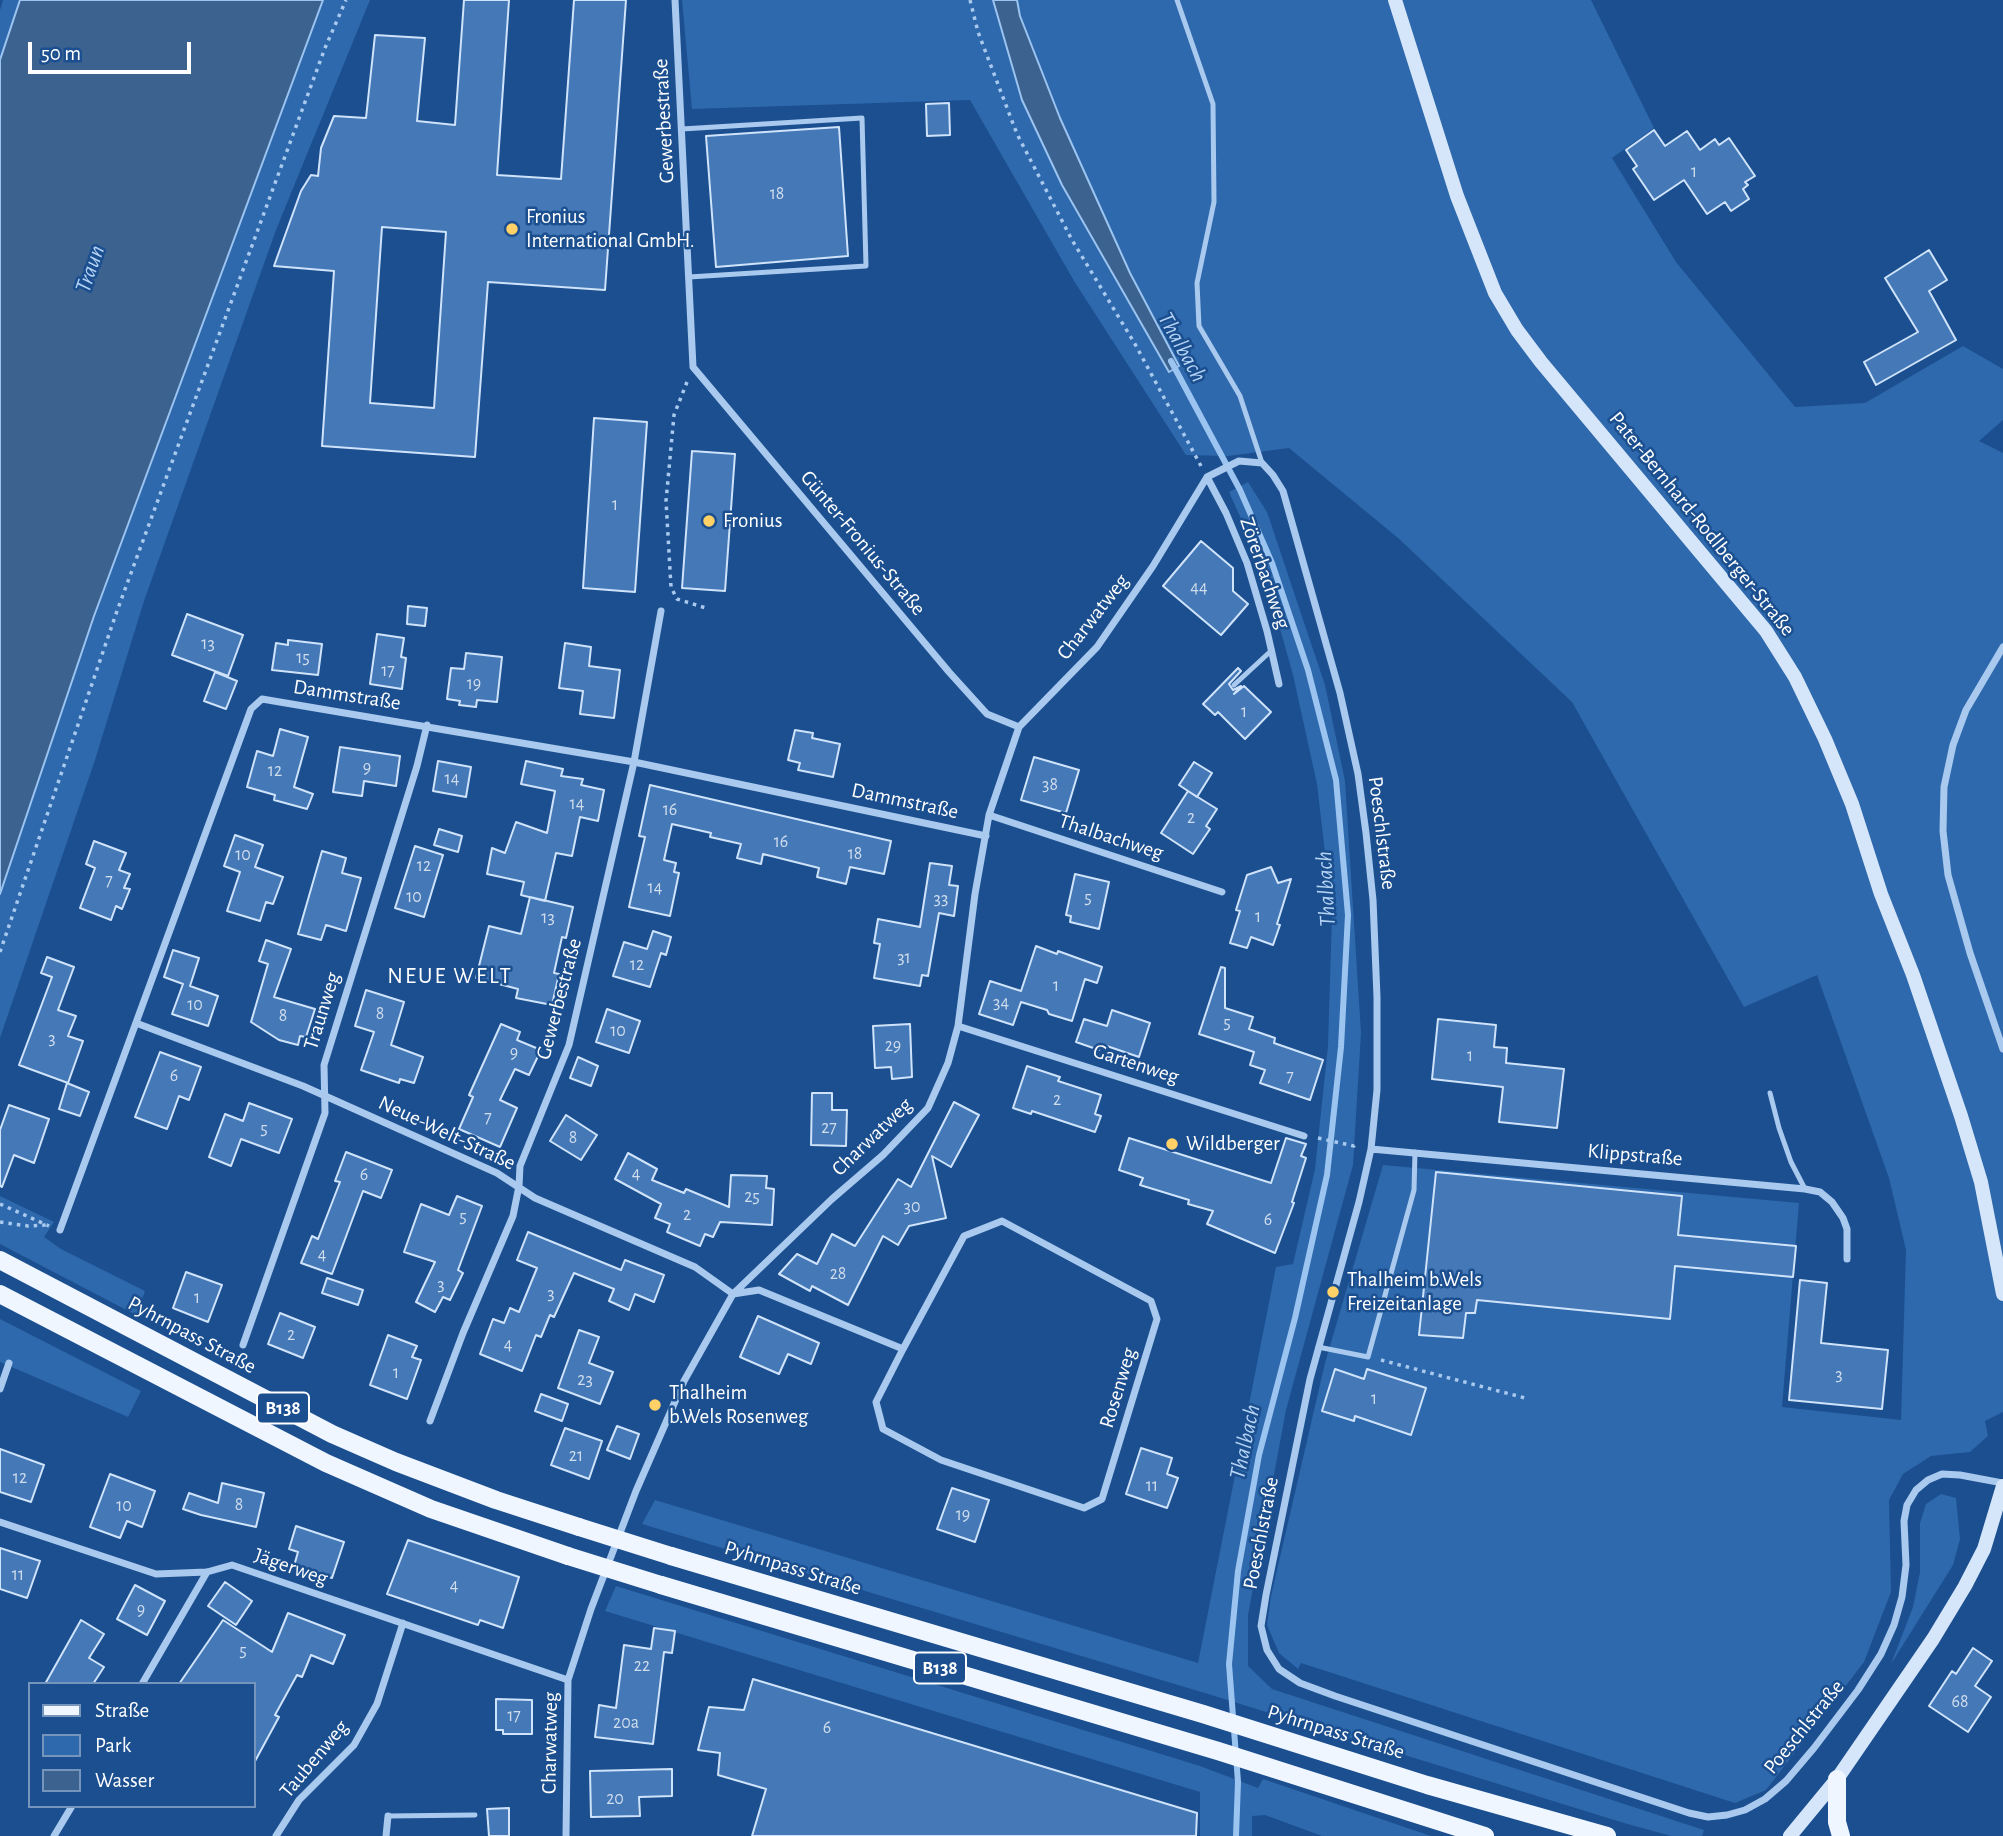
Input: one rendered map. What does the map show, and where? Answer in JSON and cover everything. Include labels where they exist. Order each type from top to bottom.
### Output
[{"type":"main road","name":"Pater-Bernhard-Rodlberger-Straße","points":[[1395,0],[1472,238],[1495,293],[1517,330],[1541,362],[1766,631],[1795,677],[1825,739],[1852,804],[1881,894],[1913,975],[1961,1116],[1981,1182],[2003,1294]]},
{"type":"main road","name":"Pyhrnpass Straße","points":[[0,1260],[332,1434],[496,1500],[671,1556],[1203,1714],[1427,1785],[1606,1836]]},
{"type":"main road","name":"B138","points":[[0,1294],[326,1463],[431,1509],[661,1585],[1218,1751],[1485,1836]]},
{"type":"main road","points":[[1790,1836],[1837,1779],[1898,1692],[1965,1586],[1984,1549],[2003,1484]]},
{"type":"main road","points":[[1837,1779],[1837,1822],[1841,1836]]},
{"type":"street","name":"Gewerbestraße","points":[[675,0],[693,367]]},
{"type":"street","name":"Günter-Fronius-Straße","points":[[693,367],[948,672],[987,714],[1019,727]]},
{"type":"street","name":"Charwatweg","points":[[566,1836],[568,1680],[591,1609],[636,1491],[684,1381],[733,1294],[832,1199],[883,1155],[928,1108],[948,1063],[958,1026],[975,894],[989,815],[1019,727],[1097,647],[1153,566],[1207,477],[1239,461],[1262,463]]},
{"type":"street","name":"Poeschlstraße","points":[[1262,463],[1283,491],[1337,681],[1358,774],[1373,900],[1377,997],[1377,1090],[1371,1149],[1359,1202],[1318,1347],[1268,1581],[1261,1626],[1267,1650],[1279,1669],[1300,1683],[1335,1696],[1689,1812],[1708,1817],[1727,1815],[1745,1810],[1765,1799],[1786,1781],[1858,1690],[1881,1654],[1894,1625],[1902,1597],[1906,1565],[1904,1521],[1907,1505],[1916,1490],[1928,1480],[1942,1474],[2003,1484]]},
{"type":"street","name":"Zörerbachweg","points":[[1207,477],[1247,563],[1279,684]]},
{"type":"street","name":"Gewerbestraße","points":[[430,1421],[463,1333],[513,1216],[520,1166],[569,1045],[634,762],[661,611]]},
{"type":"street","points":[[2003,647],[1966,710],[1953,745],[1944,787],[1943,831],[1948,875],[1970,953],[2003,1049]]},
{"type":"street","name":"Dammstraße","points":[[60,1230],[251,709],[262,699],[634,762],[985,836]]},
{"type":"street","name":"Traunweg","points":[[243,1345],[325,1113],[324,1065],[417,766],[427,725]]},
{"type":"street","name":"Thalbachweg","points":[[989,815],[1222,892]]},
{"type":"street","name":"Neue-Welt-Straße","points":[[136,1023],[324,1095],[497,1173],[535,1198],[695,1267],[733,1294]]},
{"type":"street","name":"Gartenweg","points":[[958,1026],[1304,1136]]},
{"type":"street","name":"Klippstraße","points":[[1371,1149],[1820,1192],[1832,1202],[1843,1218],[1847,1229],[1847,1259]]},
{"type":"street","name":"Rosenweg","points":[[1002,1220],[1151,1301],[1157,1319],[1102,1499],[1084,1508],[941,1460],[883,1429],[876,1402],[903,1349],[964,1236],[1002,1220]]},
{"type":"street","points":[[733,1294],[759,1290],[903,1349]]},
{"type":"street","points":[[0,1389],[9,1363]]},
{"type":"street","name":"Jägerweg","points":[[0,1522],[156,1574],[207,1572],[217,1567],[232,1565],[568,1680]]},
{"type":"street","points":[[143,1682],[207,1572]]},
{"type":"street","name":"Taubenweg","points":[[276,1836],[299,1800],[354,1745],[377,1704],[403,1623]]},
{"type":"street","points":[[54,1836],[71,1808]]},
{"type":"street","points":[[386,1836],[388,1816]]},
{"type":"lane","points":[[1177,0],[1213,104],[1214,202],[1197,283],[1199,326],[1240,396],[1262,463]]},
{"type":"lane","points":[[682,129],[862,118],[866,266],[689,277]]},
{"type":"lane","points":[[1234,685],[1272,650]]},
{"type":"lane","points":[[1770,1093],[1783,1139],[1805,1189]]},
{"type":"lane","points":[[1318,1347],[1368,1357],[1414,1190],[1415,1152]]},
{"type":"lane","points":[[388,1816],[475,1815]]},
{"type":"path","points":[[0,952],[117,611],[325,48],[346,0]]},
{"type":"path","points":[[970,0],[978,32],[1017,134],[1072,240],[1135,344],[1207,477]]},
{"type":"path","points":[[693,367],[674,415],[666,501],[671,587],[677,600],[709,608]]},
{"type":"path","points":[[1321,1138],[1342,1143]]},
{"type":"path","points":[[0,1204],[60,1230]]},
{"type":"path","points":[[0,1222],[28,1226],[49,1225]]},
{"type":"path","points":[[1368,1357],[1529,1399]]},
{"type":"green space","points":[[3,0],[20,0],[0,60],[0,10]]},
{"type":"green space","points":[[323,0],[370,0],[276,230],[144,601],[95,760],[0,1038],[0,894],[94,616]]},
{"type":"green space","points":[[682,0],[993,0],[1022,100],[1062,185],[1169,372],[1179,365],[1130,273],[1060,118],[1020,16],[1017,0],[1591,0],[1654,128],[1612,158],[1676,262],[1795,407],[1865,403],[1963,346],[2003,369],[2003,420],[1979,441],[2003,453],[2003,1412],[1985,1421],[1988,1436],[1970,1452],[1931,1456],[1903,1474],[1889,1500],[1891,1592],[1864,1662],[1766,1790],[1735,1803],[1301,1663],[1298,1669],[1279,1653],[1267,1625],[1271,1596],[1325,1363],[1383,1165],[1799,1203],[1782,1407],[1901,1420],[1906,1250],[1889,1178],[1817,975],[1744,1007],[1572,702],[1398,538],[1289,448],[1228,456],[1186,455],[1074,281],[970,100],[692,109]]},
{"type":"green space","points":[[1248,482],[1267,512],[1325,685],[1345,781],[1361,1033],[1353,1165],[1286,1410],[1248,1615],[1248,1666],[1272,1689],[1704,1830],[1702,1836],[1671,1836],[1624,1823],[1208,1694],[642,1524],[655,1500],[1198,1663],[1276,1267],[1293,1264],[1315,1169],[1328,1046],[1332,914],[1317,784],[1293,675],[1263,568],[1229,492]]},
{"type":"green space","points":[[0,1196],[54,1222],[44,1237],[61,1249],[145,1291],[136,1315],[0,1244]]},
{"type":"green space","points":[[0,1319],[141,1391],[128,1417],[0,1362]]},
{"type":"green space","points":[[1941,1494],[1956,1498],[1960,1539],[1953,1565],[1891,1664],[1913,1607],[1920,1572],[1920,1523],[1926,1504]]},
{"type":"green space","points":[[616,1586],[1200,1766],[1258,1788],[1263,1779],[1431,1836],[1322,1836],[1265,1815],[1252,1816],[1252,1836],[1200,1836],[1200,1792],[605,1611]]},
{"type":"water","name":"Traun","points":[[20,0],[323,0],[94,616],[0,894],[0,60]]},
{"type":"water","points":[[993,0],[1017,0],[1020,16],[1060,118],[1130,273],[1179,366],[1169,372],[1062,185],[1022,100]]},
{"type":"building","name":"Fronius International GmbH.","points":[[464,0],[509,0],[497,175],[561,179],[574,0],[626,0],[605,290],[488,282],[475,457],[322,446],[334,271],[274,266],[301,191],[311,175],[318,176],[321,148],[334,116],[366,118],[375,35],[425,38],[417,121],[455,125]],"holes":[[[382,227],[446,232],[434,408],[370,403]]]},
{"type":"building","points":[[949,103],[950,135],[927,136],[926,104]]},
{"type":"building","points":[[839,127],[848,256],[716,267],[706,136]]},
{"type":"building","points":[[1654,130],[1665,146],[1687,131],[1700,150],[1715,139],[1719,145],[1729,138],[1755,176],[1745,182],[1748,185],[1743,189],[1749,199],[1731,211],[1725,202],[1707,214],[1684,180],[1654,200],[1633,169],[1637,166],[1626,150]]},
{"type":"building","points":[[1929,250],[1947,280],[1929,291],[1956,340],[1876,385],[1864,362],[1918,332],[1885,278]]},
{"type":"building","points":[[594,418],[647,422],[635,592],[583,588]]},
{"type":"building","name":"Fronius","points":[[692,451],[735,454],[725,591],[682,588]]},
{"type":"building","points":[[1201,541],[1233,568],[1233,591],[1248,604],[1221,635],[1163,586]]},
{"type":"building","points":[[408,606],[427,608],[425,626],[407,624]]},
{"type":"building","points":[[187,614],[243,635],[228,676],[172,655]]},
{"type":"building","points":[[377,634],[404,638],[401,657],[406,658],[402,689],[370,684]]},
{"type":"building","points":[[288,640],[322,644],[318,675],[272,670],[276,643],[288,645]]},
{"type":"building","points":[[565,643],[591,647],[589,666],[620,670],[614,718],[580,714],[583,691],[559,688]]},
{"type":"building","points":[[466,653],[502,657],[497,702],[477,700],[476,707],[459,705],[460,701],[447,699],[451,668],[464,669]]},
{"type":"building","points":[[1238,668],[1241,671],[1229,684],[1233,690],[1241,686],[1234,694],[1244,686],[1271,712],[1245,739],[1218,712],[1215,715],[1203,704]]},
{"type":"building","points":[[215,672],[237,681],[226,709],[204,701]]},
{"type":"building","points":[[280,729],[308,737],[294,787],[313,794],[307,809],[274,800],[275,795],[247,787],[257,751],[273,756]]},
{"type":"building","points":[[795,730],[813,733],[812,738],[840,744],[833,777],[798,770],[800,763],[788,760]]},
{"type":"building","points":[[340,747],[400,756],[396,786],[364,781],[362,796],[333,792]]},
{"type":"building","points":[[1034,757],[1079,770],[1066,813],[1021,800]]},
{"type":"building","points":[[438,761],[471,767],[466,797],[433,791]]},
{"type":"building","points":[[526,761],[563,769],[561,776],[583,779],[581,785],[604,790],[598,821],[580,817],[572,856],[556,853],[545,901],[521,895],[524,882],[487,874],[492,848],[505,853],[516,822],[547,833],[555,791],[521,784]]},
{"type":"building","points":[[1194,762],[1212,773],[1197,797],[1179,785]]},
{"type":"building","points":[[650,785],[891,841],[884,874],[850,867],[846,884],[817,877],[819,868],[763,854],[761,864],[737,858],[741,844],[710,837],[711,833],[672,824],[664,860],[676,863],[674,872],[679,873],[670,916],[629,907],[645,837],[639,836]]},
{"type":"building","points":[[1188,791],[1217,809],[1206,826],[1210,829],[1193,854],[1161,833]]},
{"type":"building","points":[[439,829],[462,836],[458,852],[434,845]]},
{"type":"building","points":[[235,835],[263,845],[255,867],[283,877],[273,904],[266,902],[260,921],[227,911],[240,872],[224,866]]},
{"type":"building","points":[[94,841],[126,853],[119,870],[130,874],[124,888],[130,889],[122,909],[116,906],[111,920],[80,908],[95,868],[86,864]]},
{"type":"building","points":[[415,846],[443,855],[424,917],[395,908]]},
{"type":"building","points":[[322,851],[346,858],[342,873],[361,878],[346,931],[326,925],[321,940],[298,934]]},
{"type":"building","points":[[930,863],[952,866],[949,885],[958,886],[954,916],[939,913],[928,976],[922,975],[920,986],[874,978],[880,944],[874,943],[878,919],[920,927]]},
{"type":"building","points":[[1271,867],[1278,883],[1291,879],[1273,945],[1251,937],[1247,948],[1230,943],[1240,911],[1236,910],[1247,875]]},
{"type":"building","points":[[1075,874],[1109,882],[1099,929],[1070,922],[1071,916],[1066,915]]},
{"type":"building","points":[[530,897],[573,907],[566,938],[562,937],[554,973],[559,974],[552,1005],[516,998],[518,989],[476,978],[489,926],[521,934]]},
{"type":"building","points":[[653,931],[671,937],[666,955],[661,953],[650,987],[613,976],[624,942],[647,949]]},
{"type":"building","points":[[266,940],[291,949],[274,997],[315,1009],[306,1037],[300,1036],[298,1045],[279,1040],[251,1022],[268,964],[259,961]]},
{"type":"building","points":[[1036,946],[1102,967],[1097,983],[1085,979],[1072,1021],[1021,1002],[1013,1025],[979,1014],[990,981],[1021,991]]},
{"type":"building","points":[[173,950],[199,958],[190,986],[218,996],[208,1026],[172,1014],[183,984],[164,977]]},
{"type":"building","points":[[47,957],[74,967],[58,1010],[76,1016],[68,1036],[83,1041],[68,1083],[19,1065],[52,977],[41,973]]},
{"type":"building","points":[[1221,967],[1225,968],[1225,1008],[1253,1017],[1249,1029],[1275,1038],[1274,1043],[1323,1060],[1310,1100],[1260,1083],[1265,1070],[1250,1065],[1254,1052],[1199,1034]]},
{"type":"building","points":[[366,990],[404,1002],[391,1045],[423,1057],[414,1083],[400,1079],[399,1083],[361,1070],[374,1032],[355,1026]]},
{"type":"building","points":[[607,1009],[640,1021],[629,1053],[596,1042]]},
{"type":"building","points":[[1112,1010],[1150,1023],[1139,1057],[1101,1044],[1099,1050],[1076,1042],[1084,1019],[1107,1026]]},
{"type":"building","points":[[1438,1019],[1496,1025],[1494,1047],[1507,1048],[1506,1063],[1564,1069],[1557,1128],[1499,1122],[1503,1087],[1432,1079]]},
{"type":"building","points":[[501,1024],[520,1032],[517,1040],[541,1050],[529,1075],[515,1069],[500,1100],[517,1108],[500,1147],[459,1129],[473,1097],[469,1095]]},
{"type":"building","points":[[910,1024],[912,1077],[892,1079],[891,1067],[875,1068],[873,1026]]},
{"type":"building","points":[[160,1052],[201,1067],[189,1100],[179,1096],[167,1129],[135,1117]]},
{"type":"building","points":[[578,1057],[598,1066],[591,1086],[570,1078]]},
{"type":"building","points":[[1027,1066],[1060,1077],[1058,1081],[1101,1095],[1095,1114],[1101,1116],[1095,1132],[1032,1111],[1031,1114],[1013,1108]]},
{"type":"building","points":[[67,1083],[89,1092],[80,1116],[59,1109]]},
{"type":"building","points":[[812,1093],[832,1093],[832,1110],[847,1110],[846,1146],[811,1145]]},
{"type":"building","points":[[954,1102],[979,1115],[951,1167],[932,1156],[946,1218],[909,1226],[898,1245],[883,1236],[848,1305],[812,1286],[810,1291],[779,1274],[797,1254],[817,1264],[832,1234],[855,1246],[898,1179],[911,1187]]},
{"type":"building","points":[[249,1103],[292,1119],[279,1153],[241,1139],[231,1166],[209,1157],[225,1114],[243,1121]]},
{"type":"building","points":[[9,1105],[49,1119],[34,1163],[14,1155],[2,1187],[0,1130]]},
{"type":"building","points":[[566,1115],[597,1135],[581,1160],[550,1141]]},
{"type":"building","points":[[1129,1138],[1271,1183],[1286,1138],[1306,1144],[1301,1156],[1306,1158],[1292,1202],[1294,1203],[1275,1253],[1207,1224],[1213,1211],[1188,1204],[1189,1200],[1140,1185],[1143,1178],[1119,1170]]},
{"type":"building","points":[[346,1152],[392,1170],[381,1198],[363,1191],[332,1274],[301,1263],[312,1236],[318,1239],[340,1182],[335,1181]]},
{"type":"building","points":[[628,1153],[657,1169],[652,1180],[684,1193],[686,1189],[729,1207],[731,1175],[767,1176],[766,1188],[774,1189],[772,1225],[720,1222],[713,1237],[705,1234],[700,1246],[667,1232],[670,1224],[655,1218],[661,1204],[615,1179]]},
{"type":"building","points":[[1436,1172],[1682,1196],[1678,1235],[1796,1246],[1793,1277],[1675,1266],[1670,1319],[1477,1300],[1475,1313],[1466,1313],[1463,1338],[1419,1335]]},
{"type":"building","points":[[457,1196],[482,1206],[458,1270],[463,1273],[450,1300],[443,1297],[435,1312],[416,1302],[435,1262],[404,1252],[421,1204],[449,1215]]},
{"type":"building","points":[[528,1232],[621,1270],[625,1260],[664,1275],[654,1302],[635,1294],[629,1310],[609,1301],[614,1289],[574,1273],[554,1317],[550,1315],[541,1337],[536,1335],[522,1371],[480,1354],[493,1319],[504,1323],[510,1308],[519,1312],[537,1268],[517,1260]]},
{"type":"building","points":[[186,1272],[222,1285],[208,1322],[173,1308]]},
{"type":"building","points":[[327,1278],[363,1290],[358,1305],[322,1293]]},
{"type":"building","points":[[1800,1280],[1827,1283],[1821,1343],[1888,1350],[1882,1409],[1789,1400]]},
{"type":"building","points":[[280,1313],[315,1327],[303,1358],[268,1344]]},
{"type":"building","points":[[758,1316],[819,1343],[811,1364],[788,1354],[779,1374],[740,1357]]},
{"type":"building","points":[[579,1330],[599,1337],[589,1363],[613,1372],[600,1404],[558,1388]]},
{"type":"building","points":[[388,1335],[417,1346],[412,1357],[421,1360],[407,1399],[370,1385]]},
{"type":"building","points":[[1335,1369],[1364,1379],[1367,1369],[1426,1388],[1411,1435],[1355,1416],[1354,1421],[1322,1411]]},
{"type":"building","points":[[541,1394],[568,1404],[562,1421],[535,1411]]},
{"type":"building","points":[[617,1426],[639,1434],[630,1459],[607,1450]]},
{"type":"building","points":[[565,1428],[602,1441],[589,1479],[551,1465]]},
{"type":"building","points":[[1141,1448],[1172,1458],[1167,1474],[1178,1478],[1167,1508],[1126,1494]]},
{"type":"building","points":[[0,1449],[44,1465],[31,1502],[0,1492]]},
{"type":"building","points":[[110,1474],[155,1491],[142,1527],[127,1521],[120,1538],[90,1527]]},
{"type":"building","points":[[222,1483],[264,1493],[256,1527],[183,1509],[189,1493],[218,1503]]},
{"type":"building","points":[[952,1488],[989,1500],[975,1542],[937,1529]]},
{"type":"building","points":[[296,1526],[344,1542],[332,1578],[294,1566],[298,1552],[289,1549]]},
{"type":"building","points":[[408,1540],[519,1577],[503,1628],[480,1620],[478,1625],[387,1594]]},
{"type":"building","points":[[0,1548],[40,1561],[27,1598],[0,1589]]},
{"type":"building","points":[[225,1582],[252,1601],[236,1625],[208,1606]]},
{"type":"building","points":[[135,1585],[165,1601],[147,1635],[117,1619]]},
{"type":"building","points":[[288,1613],[345,1635],[333,1664],[311,1655],[302,1677],[297,1675],[275,1715],[279,1717],[256,1759],[256,1682],[180,1682],[223,1620],[272,1652]]},
{"type":"building","points":[[81,1620],[104,1634],[89,1658],[104,1667],[94,1682],[46,1682]]},
{"type":"building","points":[[654,1628],[675,1631],[672,1653],[664,1652],[653,1744],[595,1737],[599,1705],[616,1708],[624,1645],[651,1649]]},
{"type":"building","points":[[1973,1648],[1992,1661],[1975,1686],[1991,1697],[1968,1732],[1929,1706],[1952,1671],[1956,1674]]},
{"type":"building","points":[[753,1679],[1197,1813],[1196,1836],[752,1836],[766,1789],[718,1775],[720,1753],[698,1750],[709,1707],[744,1710]]},
{"type":"building","points":[[496,1699],[532,1700],[532,1734],[503,1734],[503,1730],[496,1730]]},
{"type":"building","points":[[672,1769],[672,1796],[639,1797],[640,1816],[591,1817],[590,1771]]},
{"type":"building","points":[[509,1808],[509,1836],[489,1836],[487,1809]]},
{"type":"waterway","name":"Thalbach","points":[[1171,361],[1240,490],[1272,563],[1308,670],[1336,780],[1348,915],[1341,1047],[1327,1175],[1295,1318],[1259,1455],[1238,1571],[1229,1664],[1238,1782],[1236,1836]]},
{"type":"place","name":"Fronius International GmbH.","points":[[512,229]]},
{"type":"place","name":"Fronius","points":[[709,521]]},
{"type":"place","name":"Wildberger","points":[[1172,1144]]},
{"type":"place","name":"Thalheim b.Wels Freizeitanlage","points":[[1333,1292]]},
{"type":"place","name":"Thalheim b.Wels Rosenweg","points":[[655,1405]]},
{"type":"district","name":"NEUE WELT","points":[[450,976]]}]
